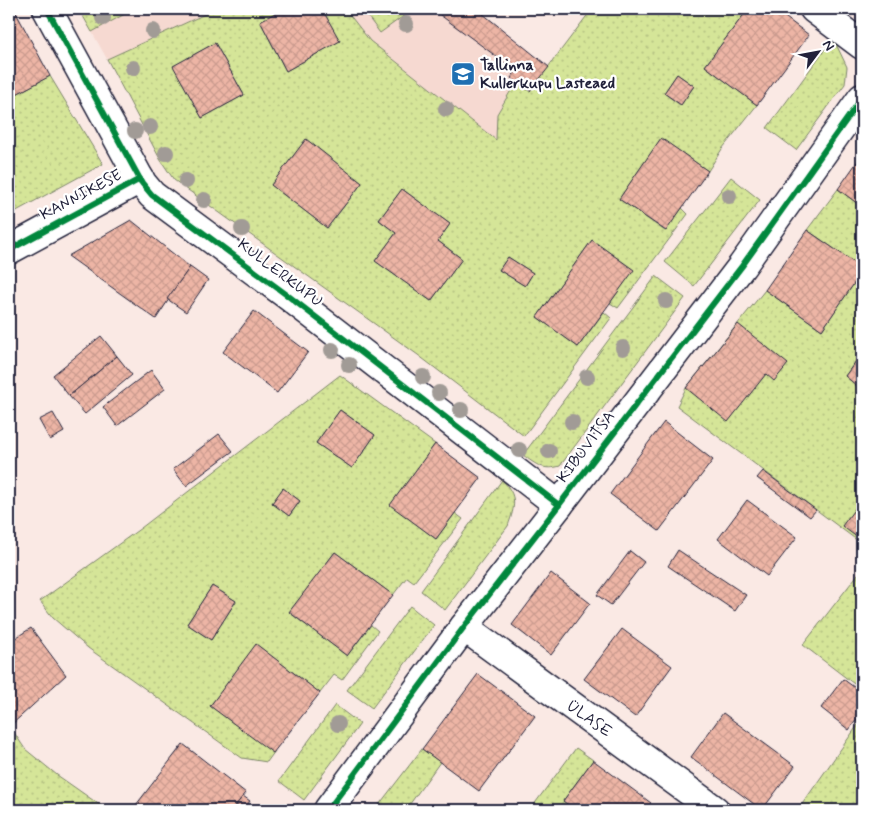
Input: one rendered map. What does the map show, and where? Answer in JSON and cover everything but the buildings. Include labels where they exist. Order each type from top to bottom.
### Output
[{"type":"street","name":"KULLERKUPU","points":[[47,9],[140,179],[152,195],[287,295],[559,505]]},
{"type":"street","points":[[814,9],[862,45]]},
{"type":"street","name":"KIBUVITSA","points":[[328,810],[464,627],[742,266],[862,98]]},
{"type":"street","name":"KANNIKESE","points":[[9,250],[140,179]]},
{"type":"street","name":"ÜLASE","points":[[464,627],[715,810]]},
{"type":"shaded area","points":[[79,9],[216,9],[107,59]]},
{"type":"shaded area","name":"Tallinna Kullerkupu Lasteaed","points":[[345,9],[432,9],[516,71],[511,78],[516,82],[497,114],[496,140],[370,41]]},
{"type":"green space","points":[[79,9],[132,9],[92,32]]},
{"type":"green space","points":[[216,9],[283,9],[260,21],[286,71],[339,41],[322,9],[345,9],[370,41],[496,140],[497,114],[516,82],[530,91],[592,9],[748,9],[705,66],[757,105],[722,149],[708,171],[661,139],[619,199],[665,231],[682,208],[688,214],[618,308],[610,303],[633,270],[592,240],[537,317],[578,347],[604,312],[611,318],[524,436],[418,355],[174,180],[160,159],[107,59]],"holes":[[[215,43],[244,95],[202,118],[174,66]],[[677,74],[694,86],[680,105],[664,93]],[[306,140],[362,183],[327,228],[271,185]],[[402,189],[450,224],[438,241],[462,259],[431,301],[375,261],[396,233],[379,220]],[[508,257],[533,273],[525,286],[499,270]]]},
{"type":"green space","points":[[362,9],[406,9],[409,12],[380,33]]},
{"type":"green space","points":[[831,41],[836,44],[847,67],[845,84],[796,150],[767,128]]},
{"type":"green space","points":[[50,76],[103,164],[9,215],[9,98]]},
{"type":"green space","points":[[731,177],[760,200],[694,286],[665,262]]},
{"type":"green space","points":[[838,189],[862,207],[862,268],[807,230]]},
{"type":"green space","points":[[862,272],[862,353],[845,376],[862,390],[862,544],[677,406],[686,388],[765,290],[822,330]]},
{"type":"green space","points":[[656,276],[685,298],[560,466],[549,468],[532,462],[523,455]]},
{"type":"green space","points":[[340,375],[435,444],[391,505],[436,539],[455,513],[463,519],[414,582],[407,577],[393,595],[335,552],[290,613],[347,656],[371,625],[378,631],[342,680],[334,675],[320,693],[257,645],[210,706],[275,751],[267,762],[242,758],[88,648],[53,618],[40,601],[141,528]],"holes":[[[340,410],[375,435],[352,468],[316,443]],[[283,488],[300,501],[289,516],[273,504]],[[212,586],[236,601],[211,640],[187,624]]]},
{"type":"green space","points":[[502,480],[511,491],[514,502],[508,526],[445,610],[421,591]]},
{"type":"green space","points":[[862,569],[862,690],[803,645]]},
{"type":"green space","points":[[410,606],[434,625],[372,708],[347,690]]},
{"type":"green space","points":[[335,705],[360,724],[304,800],[279,781]]},
{"type":"green space","points":[[862,719],[862,810],[798,810]]},
{"type":"green space","points":[[9,725],[25,749],[57,775],[107,810],[9,810]]},
{"type":"green space","points":[[576,748],[593,760],[563,801],[575,810],[530,810]]},
{"type":"green space","points":[[422,749],[440,762],[407,808],[410,810],[375,810]]},
{"type":"cycle path","points":[[47,9],[142,183],[152,195],[287,295],[559,505]]},
{"type":"cycle path","points":[[328,810],[464,627],[742,266],[862,98]]},
{"type":"cycle path","points":[[9,250],[140,179]]},
{"type":"place","name":"Tallinna Kullerkupu Lasteaed","points":[[463,74]]}]
